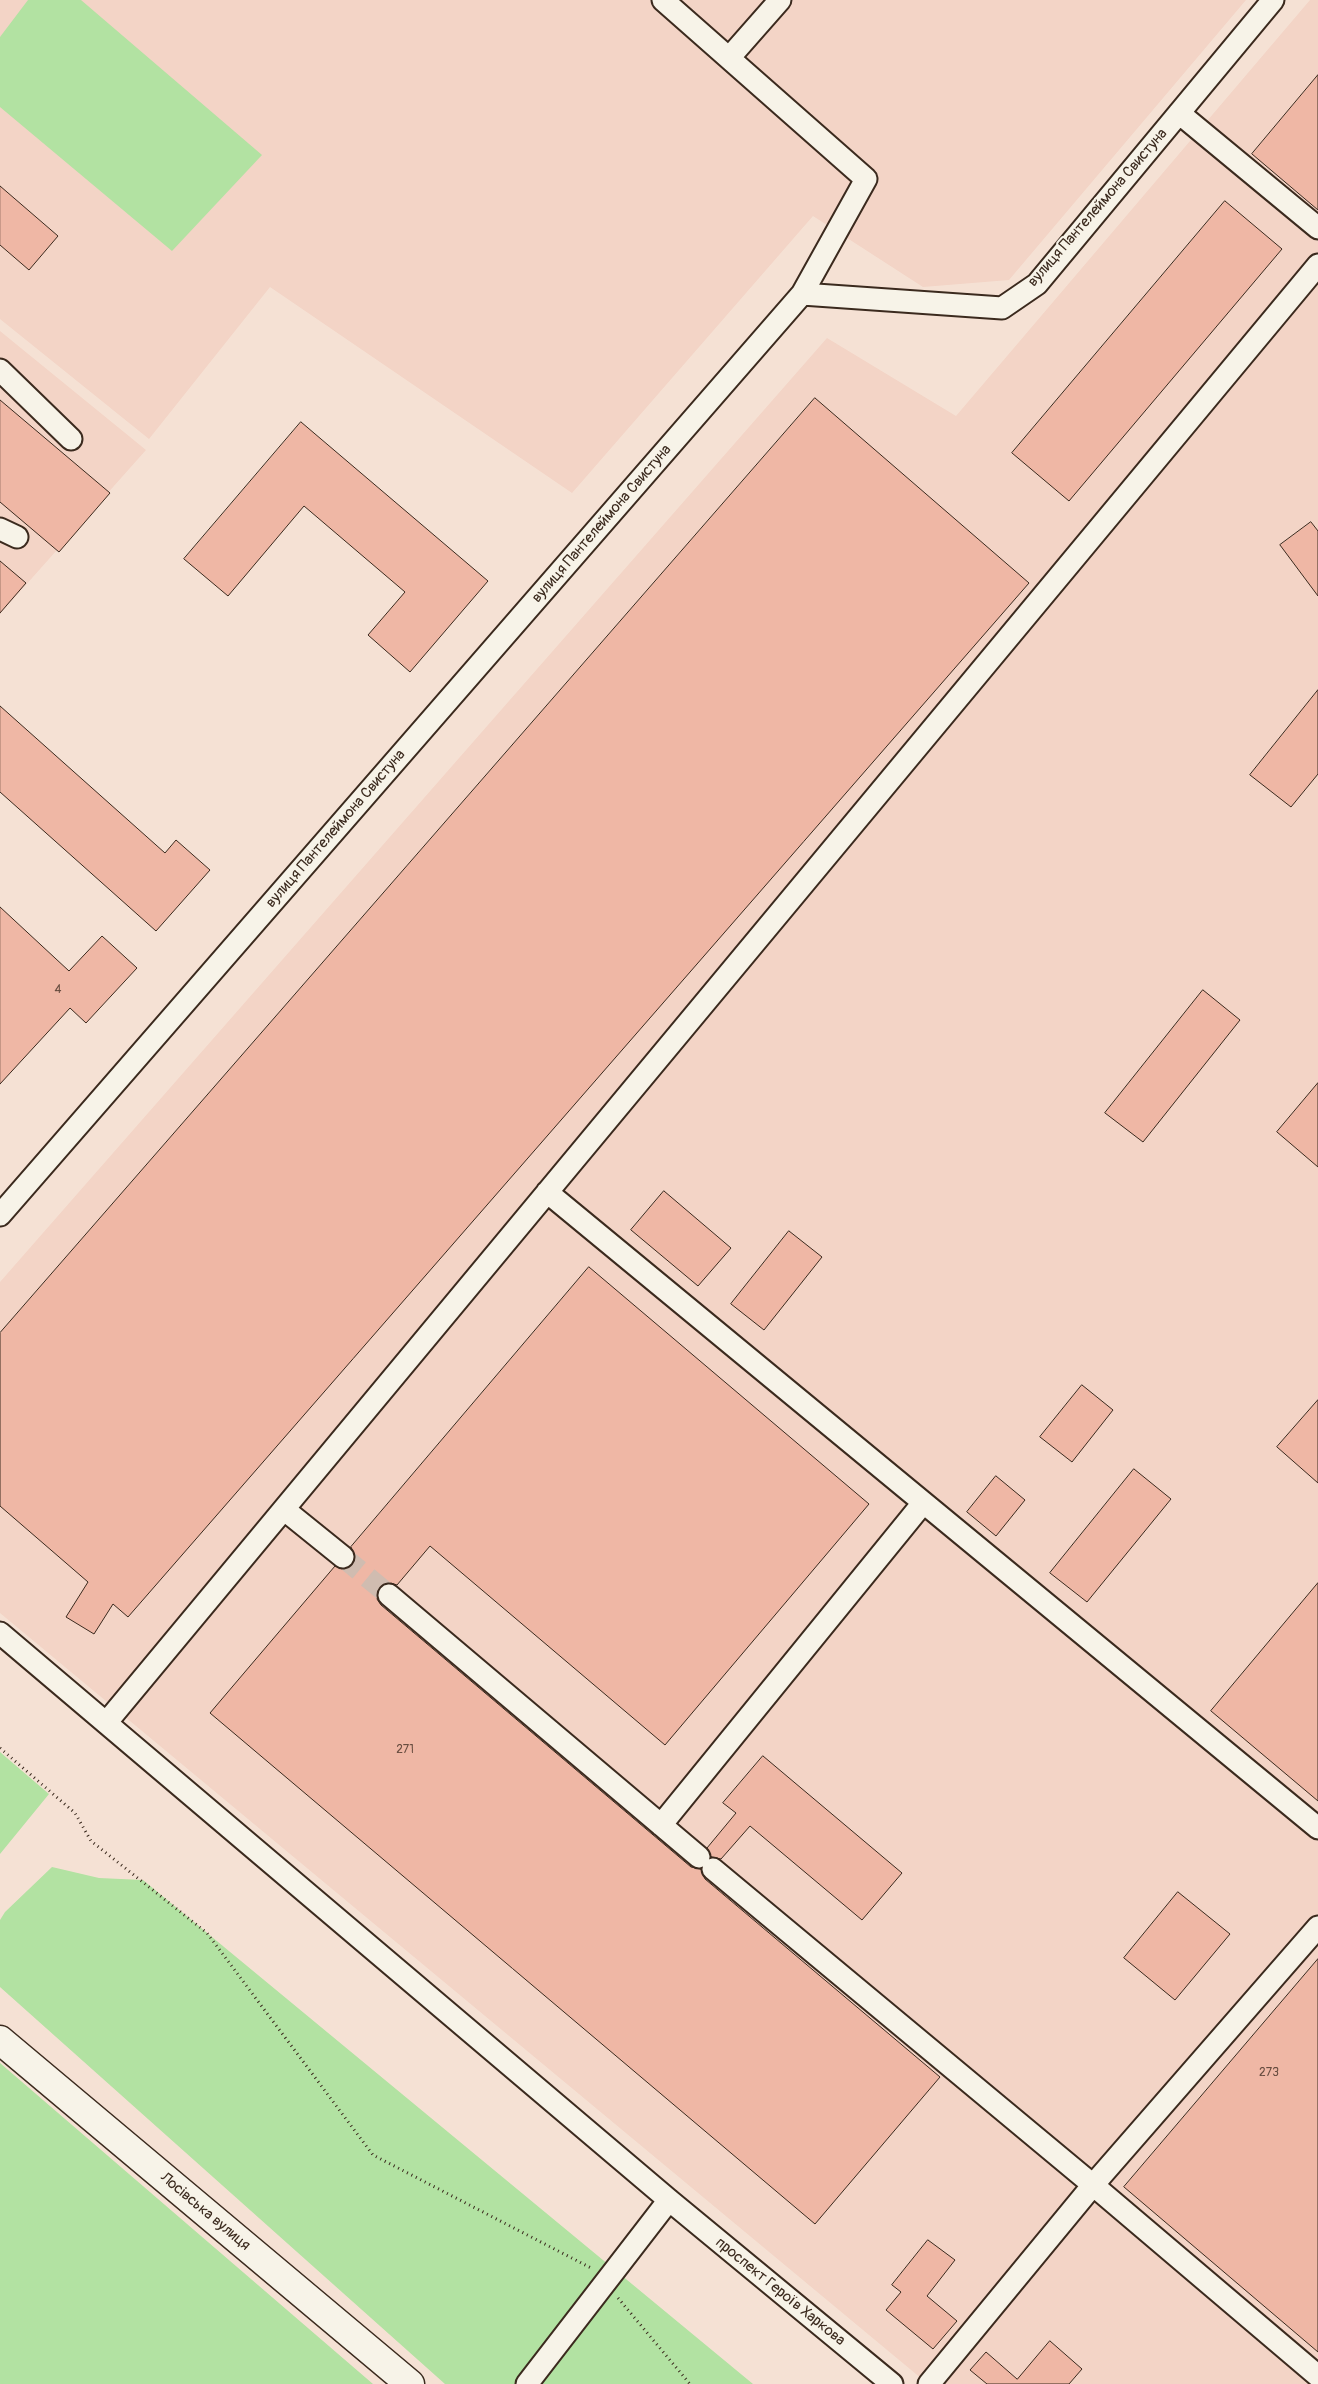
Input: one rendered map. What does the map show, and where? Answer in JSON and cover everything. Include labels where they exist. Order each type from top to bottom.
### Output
[{"type":"main road","name":"Лосівська вулиця","points":[[0,2040],[410,2384]]},
{"type":"street","points":[[663,0],[866,179],[802,294]]},
{"type":"street","points":[[729,58],[780,0]]},
{"type":"street","name":"вулиця Пантелеймона Свистуна","points":[[0,1214],[802,294],[1002,308],[1037,284],[1273,0]]},
{"type":"street","points":[[1179,113],[1318,228]]},
{"type":"street","points":[[106,1723],[1318,265]]},
{"type":"street","points":[[0,370],[71,439]]},
{"type":"street","points":[[547,1192],[1318,1828]]},
{"type":"street","points":[[661,1825],[923,1503]]},
{"type":"street","points":[[286,1511],[342,1557]]},
{"type":"street","points":[[389,1595],[1318,2376]]},
{"type":"street","name":"проспект Героїв Харкова","points":[[0,1633],[669,2200],[892,2384]]},
{"type":"street","points":[[929,2384],[1093,2186],[1318,1927]]},
{"type":"street","points":[[527,2384],[669,2200]]},
{"type":"path","points":[[0,1748],[75,1813],[91,1841],[207,1933],[373,2155],[597,2271],[690,2384]]},
{"type":"shaded area","points":[[0,0],[1246,0],[1009,280],[923,287],[813,216],[572,493],[270,287],[149,439],[0,319]]},
{"type":"shaded area","points":[[1310,0],[1318,0],[1318,2384],[928,2384],[0,1613],[0,1282],[827,338],[956,416]]},
{"type":"shaded area","points":[[0,331],[146,450],[0,614]]},
{"type":"green space","points":[[28,0],[81,0],[262,155],[172,251],[0,107],[0,37]]},
{"type":"green space","points":[[0,1752],[49,1794],[0,1854]]},
{"type":"green space","points":[[52,1867],[99,1878],[143,1880],[753,2384],[445,2384],[0,1987],[0,1920],[5,1912]]},
{"type":"green space","points":[[0,2063],[373,2384],[0,2384]]},
{"type":"building","points":[[1318,75],[1318,210],[1252,154]]},
{"type":"building","points":[[0,186],[58,236],[29,270],[0,245]]},
{"type":"building","points":[[1225,201],[1282,249],[1069,501],[1012,453]]},
{"type":"building","points":[[815,398],[1029,583],[128,1617],[113,1604],[94,1634],[66,1617],[88,1582],[0,1506],[0,1333]]},
{"type":"building","points":[[0,400],[110,493],[59,552],[0,502]]},
{"type":"building","points":[[301,422],[488,581],[410,672],[368,635],[405,592],[304,506],[228,596],[184,559]]},
{"type":"building","points":[[1311,522],[1318,531],[1318,596],[1280,545]]},
{"type":"building","points":[[0,561],[26,583],[0,613]]},
{"type":"building","points":[[1318,690],[1318,774],[1291,807],[1250,775]]},
{"type":"building","points":[[0,706],[165,853],[176,840],[210,870],[156,931],[0,792]]},
{"type":"building","points":[[0,907],[69,971],[102,936],[137,968],[86,1023],[70,1008],[0,1084]]},
{"type":"building","points":[[1203,990],[1240,1020],[1143,1142],[1105,1113]]},
{"type":"building","points":[[1318,1083],[1318,1167],[1277,1132]]},
{"type":"building","points":[[664,1191],[731,1248],[698,1286],[631,1230]]},
{"type":"building","points":[[789,1231],[822,1257],[764,1330],[731,1304]]},
{"type":"building","points":[[589,1267],[869,1504],[665,1745],[430,1546],[397,1585],[391,1583],[380,1587],[377,1599],[381,1605],[691,1867],[701,1869],[705,1879],[940,2077],[815,2224],[210,1713],[335,1566],[342,1569],[352,1565],[355,1558],[351,1547]]},
{"type":"building","points":[[1082,1385],[1113,1410],[1072,1462],[1040,1437]]},
{"type":"building","points":[[1318,1400],[1318,1483],[1277,1447]]},
{"type":"building","points":[[1134,1469],[1171,1499],[1087,1602],[1050,1573]]},
{"type":"building","points":[[996,1476],[1025,1500],[996,1536],[967,1512]]},
{"type":"building","points":[[1318,1583],[1318,1801],[1211,1711]]},
{"type":"building","points":[[763,1756],[902,1873],[862,1920],[750,1826],[721,1859],[711,1857],[707,1848],[736,1813],[723,1803]]},
{"type":"building","points":[[1178,1892],[1230,1934],[1175,2000],[1124,1958]]},
{"type":"building","points":[[1318,1959],[1318,2352],[1124,2187]]},
{"type":"building","points":[[928,2240],[955,2260],[927,2296],[957,2321],[933,2349],[886,2310],[901,2292],[892,2285]]},
{"type":"building","points":[[1050,2341],[1082,2369],[1069,2384],[987,2384],[970,2370],[986,2352],[1017,2379]]},
{"type":"tunnel","points":[[343,1557],[389,1595]]}]
